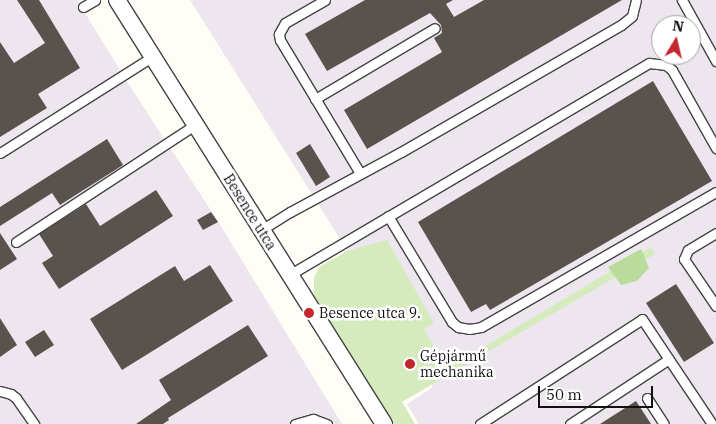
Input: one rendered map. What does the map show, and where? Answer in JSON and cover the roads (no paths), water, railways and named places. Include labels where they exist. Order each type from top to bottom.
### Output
[{"type":"street","name":"Besence utca","points":[[117,0],[384,424]]},
{"type":"lane","points":[[83,8],[95,0]]},
{"type":"lane","points":[[325,0],[285,23],[279,34],[280,40],[360,173]]},
{"type":"lane","points":[[261,230],[621,25],[632,16],[636,0]]},
{"type":"lane","points":[[682,0],[716,61]]},
{"type":"lane","points":[[315,100],[435,28]]},
{"type":"lane","points":[[0,153],[152,57]]},
{"type":"lane","points":[[289,275],[649,63],[666,65],[672,70],[716,148]]},
{"type":"lane","points":[[16,242],[196,126]]},
{"type":"lane","points":[[388,216],[452,322],[458,327],[469,329],[481,328],[716,192]]},
{"type":"lane","points":[[716,233],[688,250],[684,259],[716,306]]},
{"type":"lane","points":[[480,424],[642,318],[712,424]]},
{"type":"lane","points":[[570,424],[669,359]]},
{"type":"lane","points":[[0,391],[11,394],[16,398],[34,424]]},
{"type":"lane","points":[[647,398],[664,424]]},
{"type":"lane","points":[[295,424],[313,419],[327,424]]},
{"type":"place","name":"Besence utca 9.","points":[[309,313]]},
{"type":"place","name":"Gépjármű mechanika","points":[[410,364]]}]
